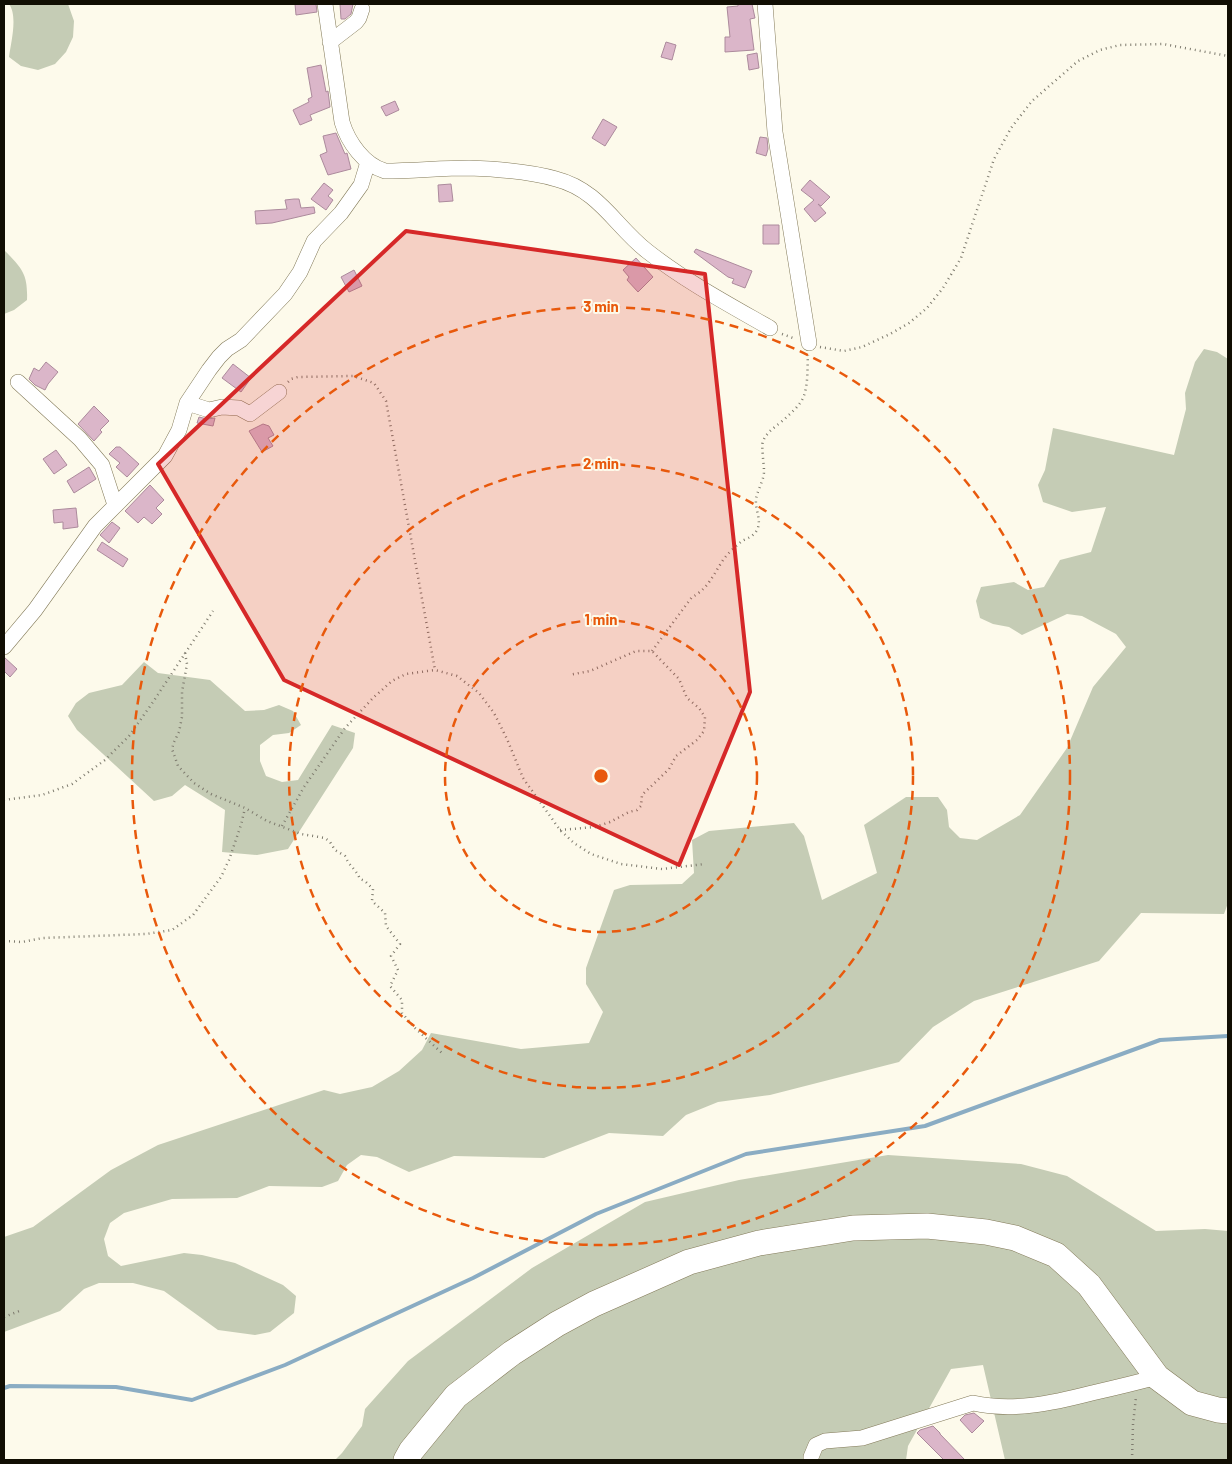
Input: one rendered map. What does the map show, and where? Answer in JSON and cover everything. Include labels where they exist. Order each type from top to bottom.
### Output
[{"type":"highway","points":[[406,1460],[411,1451],[456,1396],[512,1353],[557,1324],[594,1304],[689,1262],[759,1243],[853,1228],[927,1226],[986,1232],[1015,1238],[1056,1255],[1089,1285],[1147,1380],[1192,1402],[1228,1411]]},
{"type":"street","points":[[325,4],[344,130],[356,149],[368,162],[385,171],[468,168],[515,172],[556,179],[573,185],[603,206],[632,238],[680,276],[770,328]]},
{"type":"street","points":[[765,4],[774,132],[809,343]]},
{"type":"street","points":[[330,42],[356,22],[362,9]]},
{"type":"street","points":[[4,648],[35,610],[95,526],[165,456],[179,430],[188,403],[219,357],[240,340],[285,294],[300,272],[314,241],[341,213],[361,185],[368,162]]},
{"type":"street","points":[[18,382],[80,439],[102,465],[115,505]]},
{"type":"street","points":[[188,403],[208,410],[222,407],[239,408],[250,414],[279,392]]},
{"type":"street","points":[[811,1460],[816,1445],[825,1441],[862,1438],[963,1408],[973,1403],[987,1406],[1049,1404],[1147,1380]]},
{"type":"path","points":[[770,328],[788,337],[823,348],[844,351],[862,347],[890,334],[909,323],[927,308],[944,288],[961,258],[994,159],[1011,128],[1032,101],[1078,61],[1100,50],[1120,45],[1163,44],[1228,56]]},
{"type":"path","points":[[652,651],[692,597],[706,587],[725,558],[741,542],[757,530],[760,521],[756,513],[756,501],[764,474],[762,442],[768,432],[778,425],[801,402],[805,392],[809,343]]},
{"type":"path","points":[[279,392],[291,379],[298,377],[353,376],[374,383],[386,401],[435,670]]},
{"type":"path","points":[[4,800],[42,795],[72,784],[105,760],[129,736],[213,611]]},
{"type":"path","points":[[560,830],[595,827],[637,810],[642,806],[642,795],[669,769],[676,756],[697,740],[704,730],[705,717],[699,708],[687,698],[679,678],[652,651],[636,651],[590,671],[569,676]]},
{"type":"path","points":[[185,653],[187,664],[182,692],[182,717],[179,732],[172,749],[178,766],[194,783],[211,794],[245,808],[268,821],[301,834],[325,838],[335,850],[345,856],[348,864],[357,872],[360,879],[373,888],[372,901],[385,913],[386,926],[400,944],[391,956],[398,970],[390,986],[402,1000],[402,1013],[444,1055]]},
{"type":"path","points":[[282,826],[304,787],[345,728],[373,698],[392,681],[406,674],[435,670],[458,676],[479,693],[494,713],[523,778],[560,830],[574,843],[591,854],[621,864],[662,869],[705,864]]},
{"type":"path","points":[[4,941],[22,942],[42,938],[146,934],[172,930],[193,915],[221,877],[229,860],[245,808]]},
{"type":"path","points":[[4,1316],[22,1310]]},
{"type":"path","points":[[1132,1460],[1133,1424],[1147,1380]]},
{"type":"highlighted area","points":[[406,231],[705,274],[750,692],[679,865],[284,680],[158,464]]},
{"type":"green space","points":[[9,4],[68,4],[74,21],[73,37],[66,52],[55,64],[38,70],[21,66],[9,57],[13,15]]},
{"type":"green space","points":[[4,250],[23,272],[27,300],[14,310],[4,314]]},
{"type":"green space","points":[[1204,349],[1217,352],[1228,359],[1228,903],[1224,914],[1141,913],[1099,961],[974,1001],[933,1027],[899,1062],[770,1095],[718,1102],[686,1115],[663,1136],[609,1133],[544,1158],[454,1156],[409,1172],[377,1157],[361,1155],[347,1165],[338,1181],[322,1187],[269,1186],[237,1198],[172,1199],[124,1213],[110,1223],[104,1239],[108,1256],[121,1266],[184,1253],[202,1255],[235,1263],[283,1285],[296,1296],[294,1313],[270,1332],[255,1335],[218,1330],[164,1291],[133,1283],[99,1283],[84,1289],[60,1311],[4,1332],[4,1237],[33,1227],[111,1170],[158,1145],[324,1090],[340,1094],[372,1087],[399,1071],[422,1050],[431,1033],[521,1049],[589,1043],[603,1012],[586,984],[586,968],[614,890],[630,885],[682,884],[694,873],[692,840],[709,831],[794,823],[804,836],[822,900],[877,873],[864,825],[906,797],[938,797],[947,810],[949,827],[960,838],[977,840],[1020,815],[1067,748],[1093,687],[1126,647],[1116,634],[1082,616],[1067,614],[1022,635],[1009,627],[993,624],[980,618],[976,601],[981,587],[1014,582],[1028,590],[1044,587],[1060,560],[1091,552],[1106,507],[1072,512],[1043,502],[1038,485],[1045,470],[1053,428],[1174,455],[1186,409],[1185,393],[1195,362]]},
{"type":"green space","points":[[144,662],[158,673],[210,680],[245,711],[264,710],[279,705],[293,711],[301,725],[289,733],[273,735],[260,745],[260,761],[266,776],[282,782],[298,780],[332,725],[355,733],[353,748],[288,849],[257,855],[222,852],[225,810],[185,785],[172,796],[154,801],[77,730],[68,716],[76,703],[89,693],[122,685]]},
{"type":"green space","points":[[888,1155],[1021,1164],[1067,1176],[1156,1231],[1205,1229],[1228,1231],[1228,1460],[1005,1460],[983,1365],[951,1369],[908,1446],[906,1460],[335,1460],[362,1426],[365,1409],[408,1361],[532,1268],[645,1202],[739,1180]]},
{"type":"building","points":[[295,4],[316,4],[317,12],[296,15]]},
{"type":"building","points":[[340,4],[353,4],[351,14],[345,19],[341,19]]},
{"type":"building","points":[[738,4],[752,4],[755,18],[750,19],[754,50],[725,52],[725,37],[730,37],[727,7],[738,6]]},
{"type":"building","points":[[666,42],[676,45],[672,60],[661,57]]},
{"type":"building","points":[[757,53],[759,68],[749,70],[747,55]]},
{"type":"building","points":[[321,65],[330,107],[310,115],[312,120],[300,125],[293,110],[309,102],[308,99],[312,97],[307,68]]},
{"type":"building","points":[[395,101],[399,110],[386,116],[381,107]]},
{"type":"building","points":[[603,119],[617,127],[605,146],[592,138]]},
{"type":"building","points":[[336,133],[345,154],[347,153],[351,169],[328,175],[320,155],[327,152],[323,136]]},
{"type":"building","points":[[760,137],[767,138],[768,149],[766,156],[756,153]]},
{"type":"building","points":[[810,180],[830,197],[821,206],[818,204],[826,213],[815,222],[804,209],[814,200],[801,190]]},
{"type":"building","points":[[324,183],[333,190],[328,196],[333,200],[326,210],[311,199]]},
{"type":"building","points":[[451,184],[453,201],[439,202],[438,185]]},
{"type":"building","points":[[299,199],[301,208],[314,207],[315,213],[272,223],[256,224],[255,211],[287,209],[285,200]]},
{"type":"building","points":[[763,225],[779,225],[779,244],[763,244]]},
{"type":"building","points":[[696,249],[752,271],[745,288],[732,283],[734,279],[728,277],[694,252]]},
{"type":"building","points":[[636,258],[653,277],[638,292],[627,280],[629,277],[623,270]]},
{"type":"building","points":[[354,270],[362,286],[349,292],[341,277]]},
{"type":"building","points":[[46,362],[58,372],[45,390],[35,385],[29,379],[34,368],[39,371]]},
{"type":"building","points":[[233,364],[251,378],[241,392],[222,378]]},
{"type":"building","points":[[94,406],[109,421],[100,430],[102,432],[94,441],[78,424]]},
{"type":"building","points":[[199,417],[215,418],[213,426],[197,423]]},
{"type":"building","points":[[263,424],[269,426],[274,435],[268,438],[273,446],[262,452],[249,431]]},
{"type":"building","points":[[116,447],[120,447],[139,464],[127,477],[116,467],[120,463],[109,454]]},
{"type":"building","points":[[56,450],[67,465],[54,474],[43,459]]},
{"type":"building","points":[[89,467],[96,479],[74,493],[67,481]]},
{"type":"building","points":[[150,485],[164,500],[156,508],[162,514],[152,524],[144,517],[138,523],[125,511]]},
{"type":"building","points":[[76,508],[78,527],[63,529],[63,522],[54,523],[53,510]]},
{"type":"building","points":[[112,522],[120,528],[109,543],[100,535]]},
{"type":"building","points":[[102,542],[128,559],[123,567],[97,550]]},
{"type":"building","points":[[4,657],[17,669],[10,677],[4,671]]},
{"type":"building","points":[[974,1413],[984,1421],[972,1433],[960,1420],[965,1415]]},
{"type":"building","points":[[933,1426],[965,1460],[944,1460],[917,1433],[920,1430]]},
{"type":"waterway","points":[[4,1388],[10,1386],[116,1387],[192,1400],[285,1365],[473,1278],[596,1214],[746,1154],[925,1126],[1160,1040],[1228,1036]]}]
